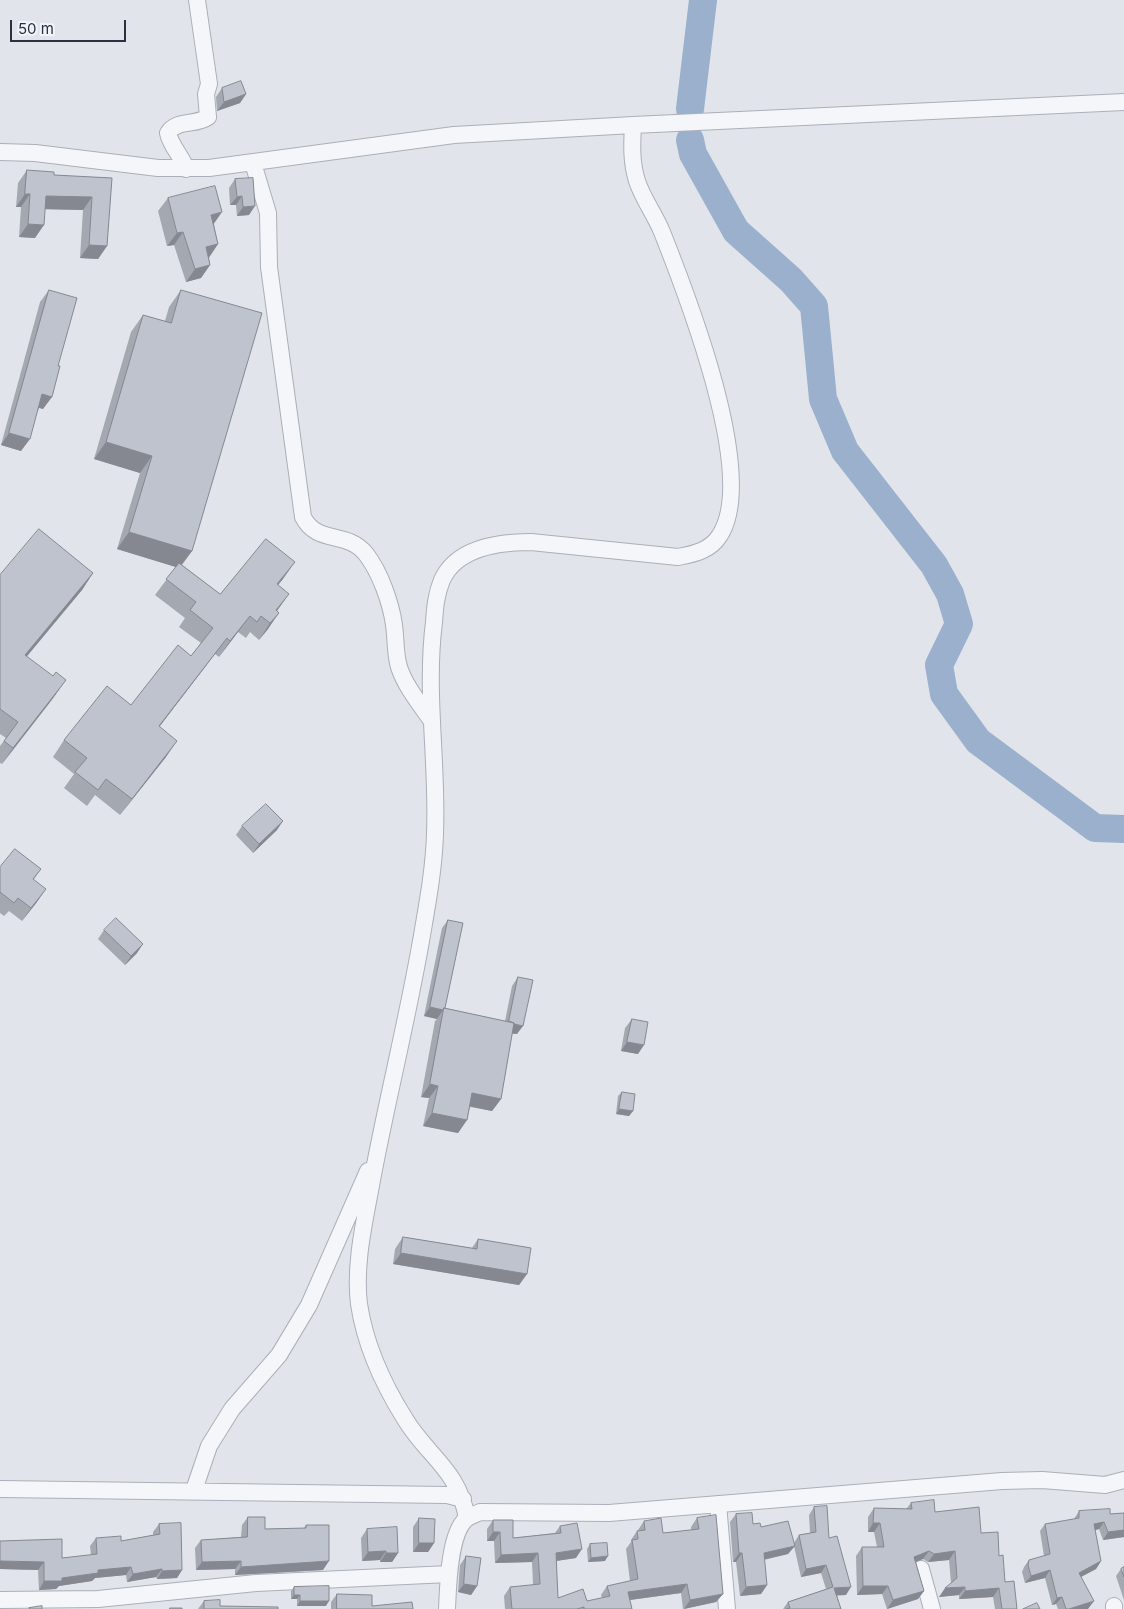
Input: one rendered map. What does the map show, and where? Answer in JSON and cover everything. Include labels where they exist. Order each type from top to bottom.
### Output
[{"type":"street","points":[[186,169],[182,158],[170,142],[168,133],[172,127],[200,122],[208,117],[206,94],[209,84],[197,0]]},
{"type":"street","points":[[0,152],[35,153],[186,169],[253,164],[363,146],[454,135],[1124,102]]},
{"type":"street","points":[[467,1518],[463,1499],[445,1467],[406,1420],[365,1337],[359,1299],[360,1247],[378,1148],[408,1015],[428,903],[435,835],[431,720],[432,637],[437,597],[448,569],[460,558],[474,551],[510,542],[678,557],[695,554],[710,547],[721,534],[728,515],[730,479],[722,408],[698,331],[661,230],[638,182],[633,166],[633,125]]},
{"type":"street","points":[[253,164],[268,213],[269,267],[303,517],[308,527],[316,532],[354,544],[369,560],[389,603],[400,670],[431,720]]},
{"type":"street","points":[[194,1490],[209,1446],[232,1409],[279,1355],[309,1305],[378,1148]]},
{"type":"street","points":[[447,1609],[449,1574],[460,1526],[467,1518],[480,1512],[609,1512],[1002,1482],[1042,1480],[1105,1485],[1124,1480]]},
{"type":"street","points":[[0,1489],[194,1490],[447,1495],[463,1499]]},
{"type":"street","points":[[718,1504],[727,1609]]},
{"type":"street","points":[[920,1569],[932,1609]]},
{"type":"street","points":[[0,1600],[98,1600],[256,1582],[449,1574]]},
{"type":"building","points":[[241,81],[246,94],[224,102],[222,88]]},
{"type":"building","points":[[27,170],[54,172],[54,175],[112,178],[107,246],[89,245],[92,197],[46,196],[44,225],[28,224],[30,194],[25,194]]},
{"type":"building","points":[[253,178],[255,206],[243,207],[242,196],[237,197],[235,179]]},
{"type":"building","points":[[215,186],[222,212],[211,215],[218,244],[206,247],[210,265],[195,269],[183,232],[177,233],[168,198]]},
{"type":"building","points":[[49,290],[77,298],[58,366],[60,366],[52,397],[42,394],[30,439],[9,433]]},
{"type":"building","points":[[181,290],[262,313],[192,551],[129,532],[152,456],[106,442],[143,315],[171,323]]},
{"type":"building","points":[[39,529],[93,573],[25,655],[53,676],[56,672],[66,680],[13,748],[4,741],[18,722],[0,709],[0,575]]},
{"type":"building","points":[[266,539],[295,562],[277,584],[289,594],[276,610],[279,613],[270,623],[261,616],[257,622],[250,616],[230,641],[227,638],[159,726],[177,741],[132,799],[106,779],[98,790],[75,772],[87,758],[64,740],[107,686],[131,705],[178,645],[191,656],[213,628],[190,610],[196,602],[166,579],[179,563],[220,594]]},
{"type":"building","points":[[266,804],[283,821],[259,844],[242,826]]},
{"type":"building","points":[[15,849],[41,869],[33,879],[46,889],[31,908],[18,898],[14,903],[0,892],[0,867]]},
{"type":"building","points":[[116,918],[143,944],[131,956],[104,930]]},
{"type":"building","points":[[448,920],[463,923],[445,1008],[443,1010],[430,1007]]},
{"type":"building","points":[[518,977],[533,980],[523,1026],[509,1021]]},
{"type":"building","points":[[444,1008],[514,1023],[501,1099],[472,1093],[467,1120],[432,1113],[438,1086],[430,1084]]},
{"type":"building","points":[[632,1019],[648,1022],[644,1045],[627,1042]]},
{"type":"building","points":[[622,1092],[635,1094],[633,1111],[619,1109]]},
{"type":"building","points":[[403,1237],[477,1249],[478,1239],[531,1248],[527,1274],[401,1253]]},
{"type":"building","points":[[934,1500],[935,1512],[979,1507],[981,1533],[998,1532],[999,1556],[1003,1555],[1005,1582],[1014,1581],[1017,1609],[1002,1609],[999,1588],[965,1591],[965,1587],[945,1588],[957,1578],[955,1551],[934,1554],[929,1551],[914,1557],[924,1591],[893,1600],[888,1586],[863,1586],[862,1547],[884,1547],[880,1523],[873,1523],[874,1508],[912,1509],[911,1503]]},
{"type":"building","points":[[827,1506],[829,1538],[837,1536],[851,1587],[834,1588],[841,1609],[786,1609],[790,1608],[788,1602],[833,1587],[826,1565],[806,1569],[799,1535],[816,1532],[814,1507]]},
{"type":"building","points":[[1110,1509],[1110,1514],[1124,1513],[1124,1530],[1108,1532],[1104,1522],[1094,1524],[1101,1561],[1079,1573],[1094,1601],[1066,1609],[1062,1597],[1057,1598],[1050,1570],[1031,1576],[1028,1565],[1029,1560],[1050,1554],[1045,1524],[1079,1518],[1079,1511]]},
{"type":"building","points":[[752,1513],[753,1524],[760,1523],[761,1527],[788,1521],[795,1546],[764,1553],[767,1585],[746,1587],[742,1553],[739,1553],[736,1514]]},
{"type":"building","points":[[716,1515],[723,1594],[690,1600],[687,1584],[628,1592],[632,1609],[584,1609],[584,1607],[577,1609],[512,1609],[510,1587],[540,1584],[538,1553],[501,1555],[500,1532],[493,1532],[493,1520],[513,1520],[513,1538],[561,1533],[560,1526],[577,1523],[582,1549],[556,1553],[558,1598],[583,1589],[587,1601],[610,1596],[607,1586],[638,1579],[632,1540],[638,1539],[637,1531],[645,1530],[644,1521],[661,1518],[663,1533],[699,1529],[697,1518]]},
{"type":"building","points":[[248,1517],[265,1517],[265,1529],[306,1528],[306,1525],[329,1525],[329,1561],[241,1567],[241,1561],[202,1562],[201,1540],[247,1537]]},
{"type":"building","points":[[419,1518],[435,1519],[434,1543],[419,1543]]},
{"type":"building","points":[[181,1523],[182,1570],[162,1571],[162,1569],[133,1574],[131,1567],[98,1570],[98,1573],[62,1578],[62,1581],[44,1581],[44,1562],[0,1561],[0,1541],[62,1539],[62,1558],[97,1554],[96,1538],[121,1536],[121,1541],[160,1534],[159,1524]]},
{"type":"building","points":[[397,1527],[398,1553],[386,1553],[386,1551],[368,1552],[367,1529]]},
{"type":"building","points":[[607,1543],[608,1556],[591,1558],[590,1544]]},
{"type":"building","points":[[466,1556],[481,1558],[477,1586],[464,1584]]},
{"type":"building","points":[[329,1586],[329,1601],[300,1601],[300,1595],[294,1595],[294,1587]]},
{"type":"building","points":[[337,1594],[372,1595],[372,1606],[412,1602],[413,1609],[337,1609]]},
{"type":"building","points":[[220,1600],[220,1606],[278,1607],[278,1609],[204,1609],[204,1601]]},
{"type":"building","points":[[1037,1603],[1040,1609],[1023,1609]]},
{"type":"building","points":[[42,1606],[42,1609],[29,1608]]},
{"type":"waterway","points":[[690,109],[703,0]]},
{"type":"waterway","points":[[690,140],[693,154],[736,231],[791,280],[814,306],[823,399],[845,451],[934,565],[950,594],[959,624],[939,665],[944,694],[978,741],[1095,828],[1124,829]]}]
